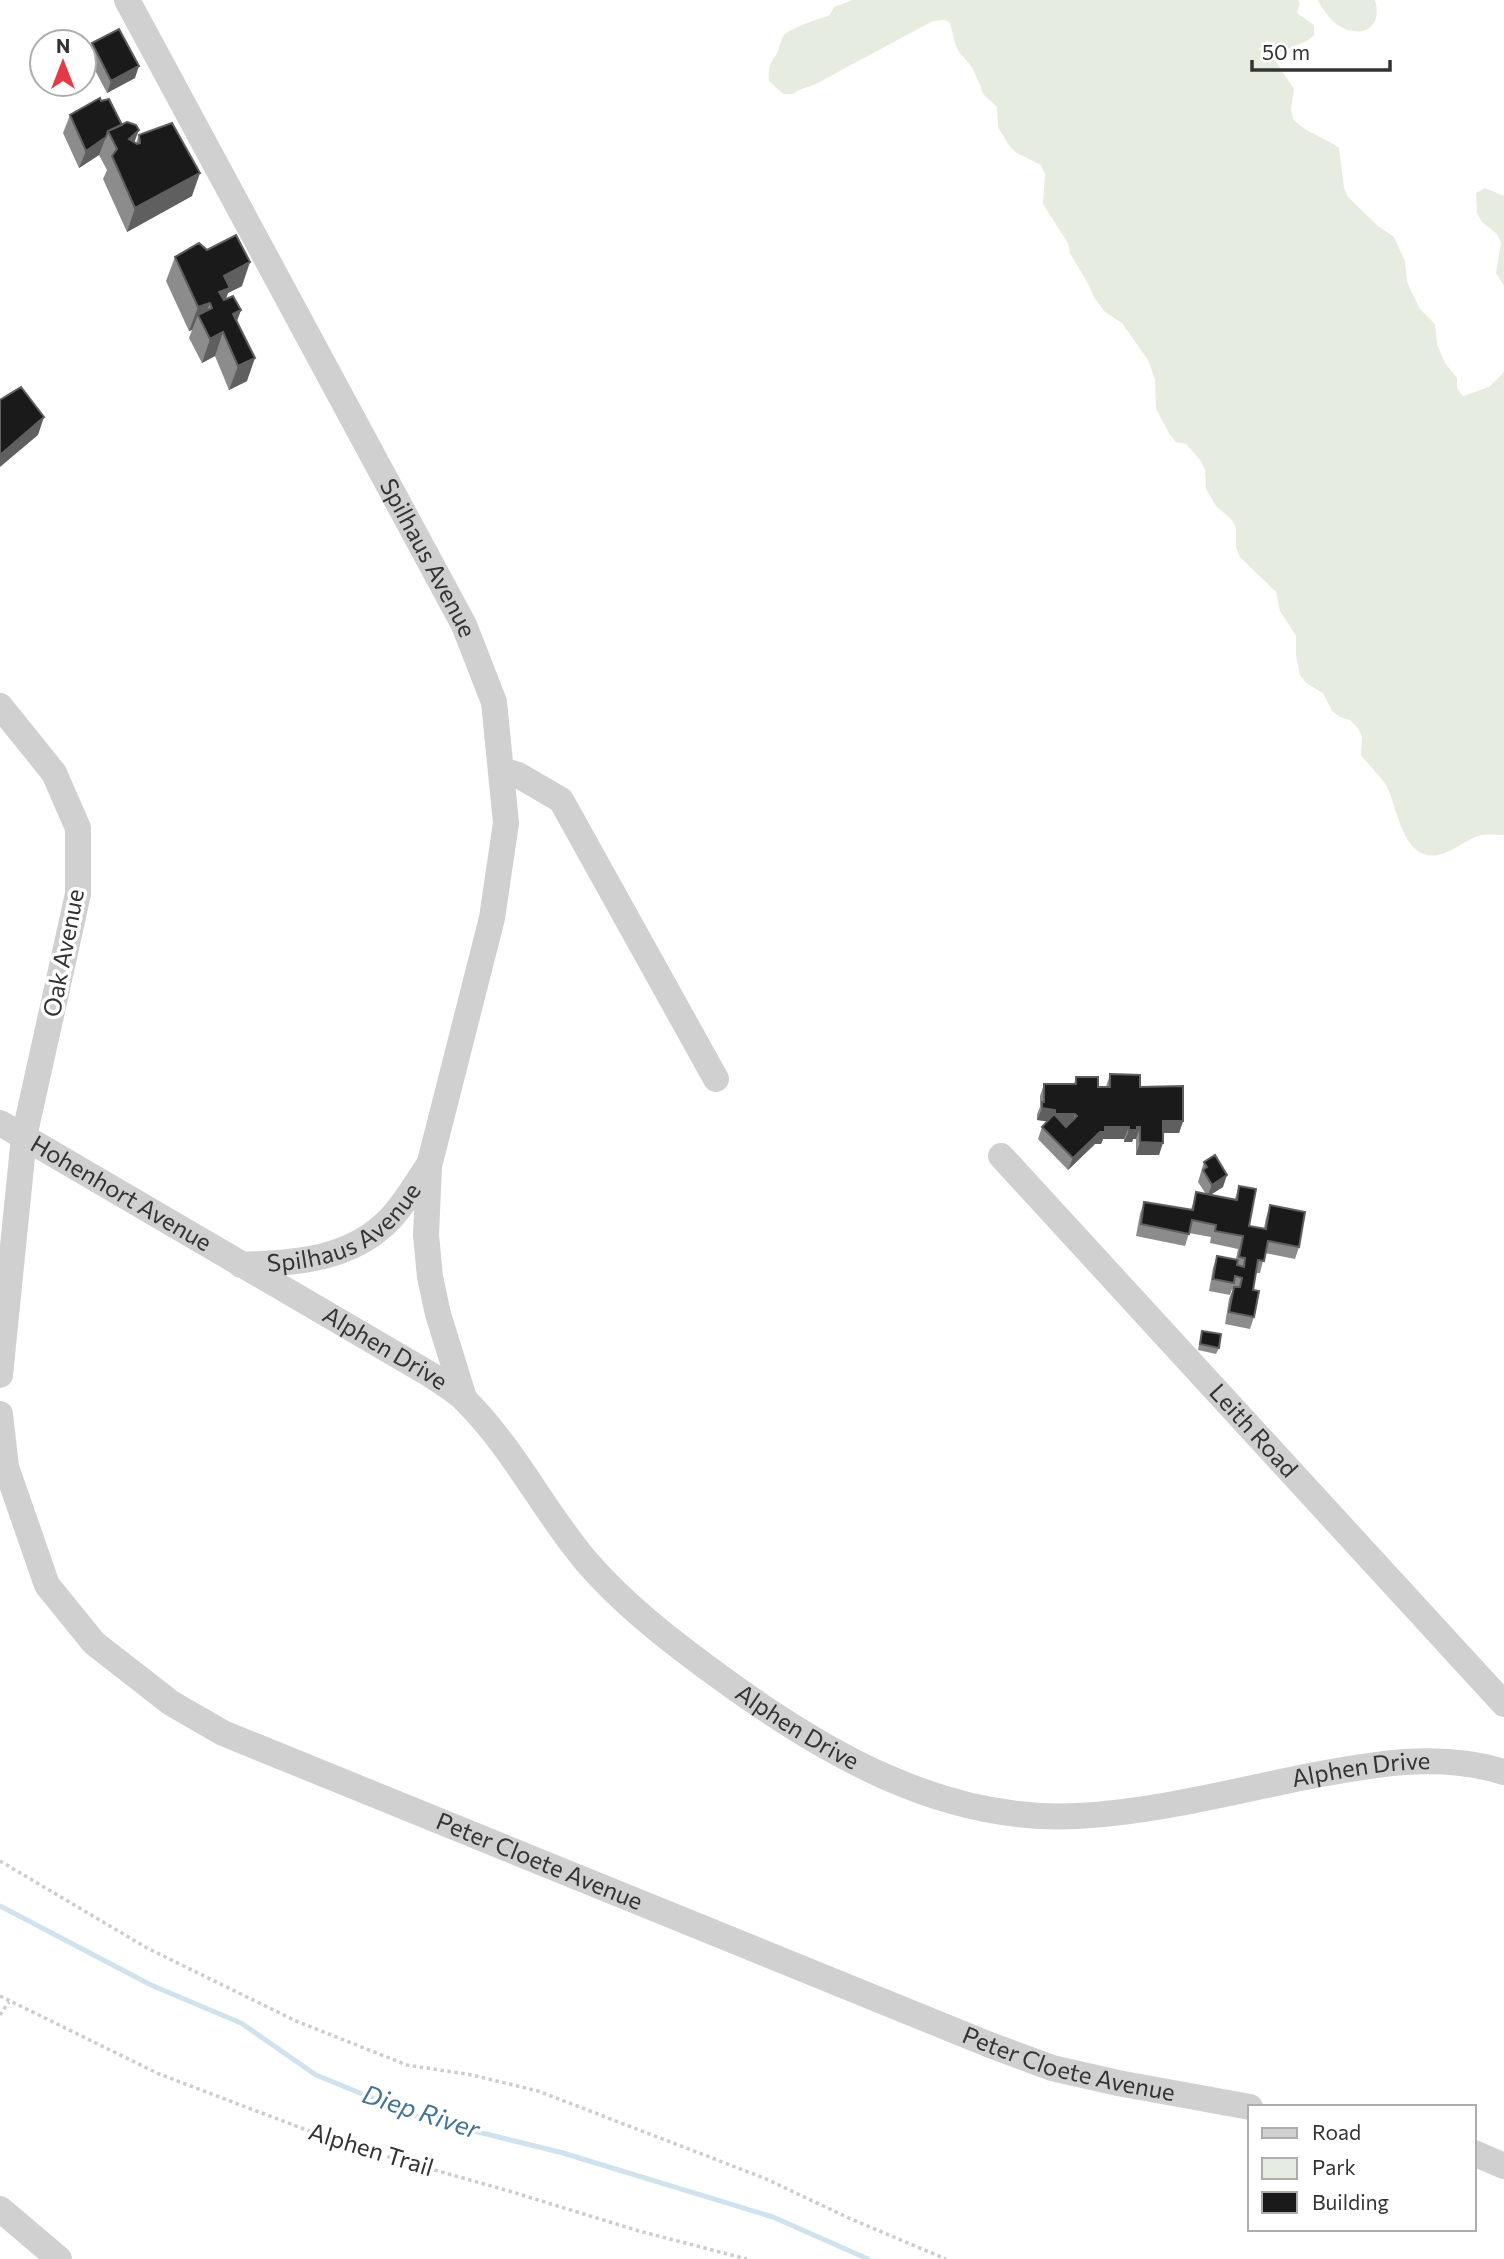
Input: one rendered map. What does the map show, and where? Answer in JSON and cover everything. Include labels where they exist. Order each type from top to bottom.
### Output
[{"type":"street","name":"Spilhaus Avenue","points":[[127,0],[464,625],[494,702],[506,823],[492,918],[429,1166],[426,1235],[430,1277],[438,1314],[464,1398]]},
{"type":"street","name":"Oak Avenue","points":[[0,706],[54,773],[78,828],[78,894],[24,1137]]},
{"type":"street","points":[[502,770],[519,775],[561,800],[716,1079]]},
{"type":"street","name":"Hohenhort Avenue","points":[[0,1123],[241,1265]]},
{"type":"street","points":[[0,1374],[24,1137]]},
{"type":"street","name":"Leith Road","points":[[1002,1156],[1504,1704]]},
{"type":"street","name":"Spilhaus Avenue","points":[[241,1265],[284,1263],[329,1256],[364,1241],[391,1218],[429,1166]]},
{"type":"street","name":"Alphen Drive","points":[[241,1265],[431,1375],[464,1398],[517,1461],[586,1560],[613,1591],[654,1628],[767,1712],[816,1743],[866,1769],[926,1793],[999,1813],[1033,1817],[1122,1812],[1366,1765],[1425,1760],[1481,1765],[1504,1772]]},
{"type":"street","name":"Peter Cloete Avenue","points":[[0,1414],[6,1467],[47,1585],[94,1643],[171,1703],[223,1733],[1052,2068],[1131,2086],[1248,2107]]},
{"type":"street","points":[[1476,2154],[1504,2166]]},
{"type":"street","points":[[0,2209],[59,2259]]},
{"type":"path","points":[[0,1861],[147,1948],[296,2021],[407,2065],[538,2091],[764,2178],[946,2259]]},
{"type":"path","name":"Alphen Trail","points":[[0,1996],[159,2074],[346,2146],[509,2191],[639,2231],[747,2259]]},
{"type":"path","points":[[0,2015],[9,2002]]},
{"type":"green space","points":[[853,0],[1298,0],[1300,3],[1297,13],[1314,25],[1314,35],[1307,41],[1280,52],[1276,62],[1294,89],[1291,109],[1293,119],[1339,148],[1344,188],[1348,197],[1378,226],[1394,237],[1405,261],[1407,282],[1420,309],[1435,324],[1437,344],[1445,363],[1457,378],[1457,388],[1463,396],[1489,387],[1504,372],[1504,835],[1476,837],[1438,855],[1426,855],[1410,843],[1399,822],[1386,785],[1361,755],[1362,736],[1357,727],[1350,720],[1332,711],[1323,693],[1306,683],[1300,675],[1296,636],[1280,611],[1276,592],[1240,557],[1236,547],[1236,527],[1216,506],[1206,489],[1205,470],[1201,461],[1186,444],[1176,442],[1170,435],[1156,409],[1155,379],[1148,360],[1122,323],[1105,312],[1093,296],[1070,253],[1068,243],[1043,204],[1045,174],[1041,165],[1015,152],[1008,144],[998,127],[997,107],[983,94],[972,67],[959,52],[950,23],[945,20],[933,21],[793,94],[783,94],[769,81],[770,67],[784,35],[829,16],[834,7]]},
{"type":"green space","points":[[1318,0],[1375,0],[1376,19],[1367,30],[1352,31],[1335,23]]},
{"type":"green space","points":[[1485,188],[1504,196],[1504,286],[1496,273],[1501,243],[1497,234],[1482,222],[1477,213],[1476,193]]},
{"type":"building","points":[[119,29],[139,66],[111,81],[98,55],[98,40]]},
{"type":"building","points":[[100,98],[101,101],[109,99],[122,125],[108,131],[106,137],[86,151],[70,115]]},
{"type":"building","points":[[127,122],[136,125],[139,130],[129,139],[137,144],[140,143],[139,135],[172,123],[200,173],[135,208],[112,156],[117,149],[108,131]]},
{"type":"building","points":[[236,235],[250,262],[224,276],[230,288],[219,292],[224,300],[233,296],[241,310],[233,314],[255,358],[238,366],[223,332],[210,339],[198,315],[212,308],[210,303],[198,307],[175,257],[199,243],[207,250]]},
{"type":"building","points":[[21,387],[44,417],[0,455],[0,400]]},
{"type":"building","points":[[1110,1074],[1140,1075],[1140,1087],[1183,1086],[1183,1121],[1163,1121],[1163,1143],[1140,1142],[1140,1127],[1137,1127],[1137,1130],[1129,1130],[1129,1127],[1105,1127],[1105,1132],[1100,1132],[1073,1158],[1042,1127],[1054,1114],[1066,1127],[1077,1116],[1055,1114],[1055,1110],[1042,1108],[1044,1084],[1076,1084],[1076,1077],[1098,1077],[1098,1087],[1110,1087]]},
{"type":"building","points":[[1215,1155],[1227,1175],[1212,1185],[1203,1170],[1207,1167],[1204,1162]]},
{"type":"building","points":[[1239,1186],[1256,1189],[1249,1226],[1266,1229],[1270,1205],[1305,1212],[1299,1247],[1268,1241],[1264,1261],[1258,1260],[1253,1290],[1259,1291],[1254,1317],[1229,1312],[1234,1287],[1240,1287],[1242,1278],[1235,1276],[1234,1283],[1213,1279],[1217,1256],[1238,1260],[1237,1265],[1244,1267],[1245,1258],[1239,1257],[1243,1236],[1215,1231],[1216,1225],[1192,1220],[1189,1234],[1141,1224],[1144,1202],[1193,1210],[1196,1192],[1237,1200]]},
{"type":"building","points":[[1202,1331],[1221,1334],[1219,1348],[1200,1344]]},
{"type":"waterway","name":"Diep River","points":[[0,1906],[151,1985],[241,2023],[316,2075],[421,2118],[563,2153],[773,2217],[868,2259]]}]
